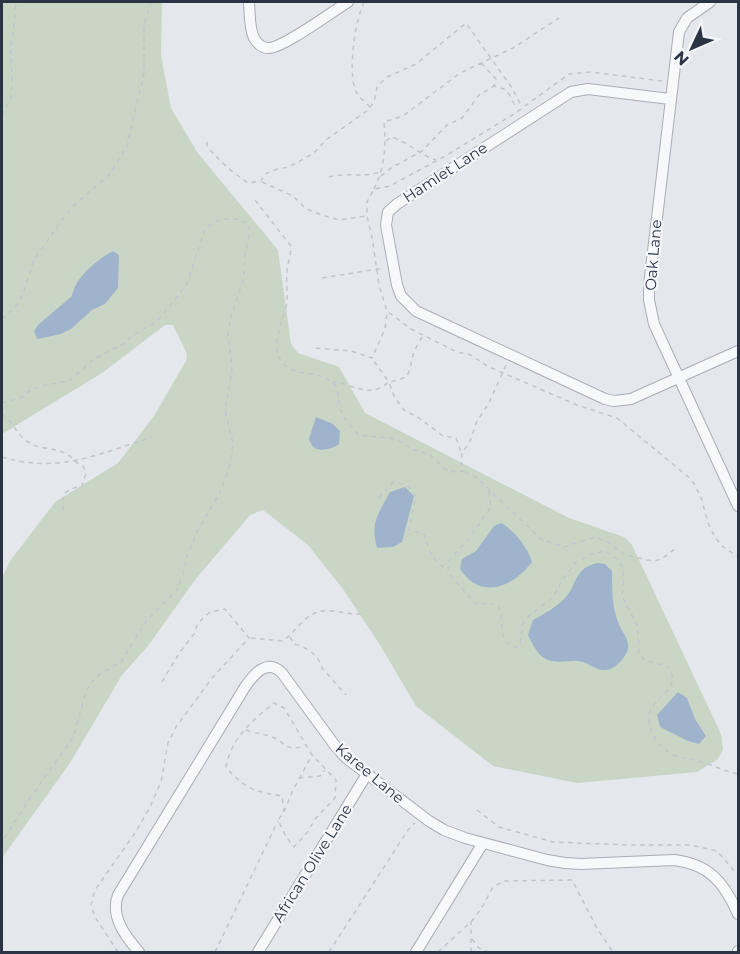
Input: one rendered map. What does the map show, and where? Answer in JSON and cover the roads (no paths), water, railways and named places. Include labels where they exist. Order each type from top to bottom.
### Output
[{"type":"street","points":[[249,2],[251,31],[254,38],[264,48],[270,49],[284,43],[348,2]]},
{"type":"street","name":"Oak Lane","points":[[710,2],[687,18],[679,32],[649,292],[654,324],[736,493],[738,506]]},
{"type":"street","name":"Hamlet Lane","points":[[670,99],[588,89],[561,97],[392,207],[386,217],[386,225],[393,267],[401,296],[416,311],[605,399],[614,401],[631,399],[738,351]]},
{"type":"street","name":"Karee Lane","points":[[139,952],[116,916],[115,902],[118,895],[245,687],[259,670],[267,667],[278,669],[336,747],[422,816],[444,830],[483,843],[565,863],[687,861],[709,871],[718,880],[738,914]]},
{"type":"street","name":"African Olive Lane","points":[[258,952],[368,774]]},
{"type":"street","points":[[416,952],[483,843]]},
{"type":"water","points":[[113,251],[119,255],[118,288],[105,304],[92,310],[71,329],[61,334],[37,339],[34,331],[38,325],[72,296],[77,282],[88,270]]},
{"type":"water","points":[[316,417],[333,424],[340,431],[339,444],[324,450],[313,447],[309,439]]},
{"type":"water","points":[[405,487],[414,496],[402,542],[393,547],[377,548],[374,532],[379,513],[390,492]]},
{"type":"water","points":[[501,523],[520,540],[532,562],[516,578],[506,584],[497,587],[477,585],[460,569],[462,559],[476,551],[494,526]]},
{"type":"water","points":[[598,563],[605,564],[612,571],[615,610],[628,644],[623,659],[609,669],[601,670],[582,662],[555,661],[544,658],[528,635],[533,620],[564,599],[584,569]]},
{"type":"water","points":[[678,692],[687,698],[695,719],[706,736],[699,744],[660,727],[657,715]]}]
